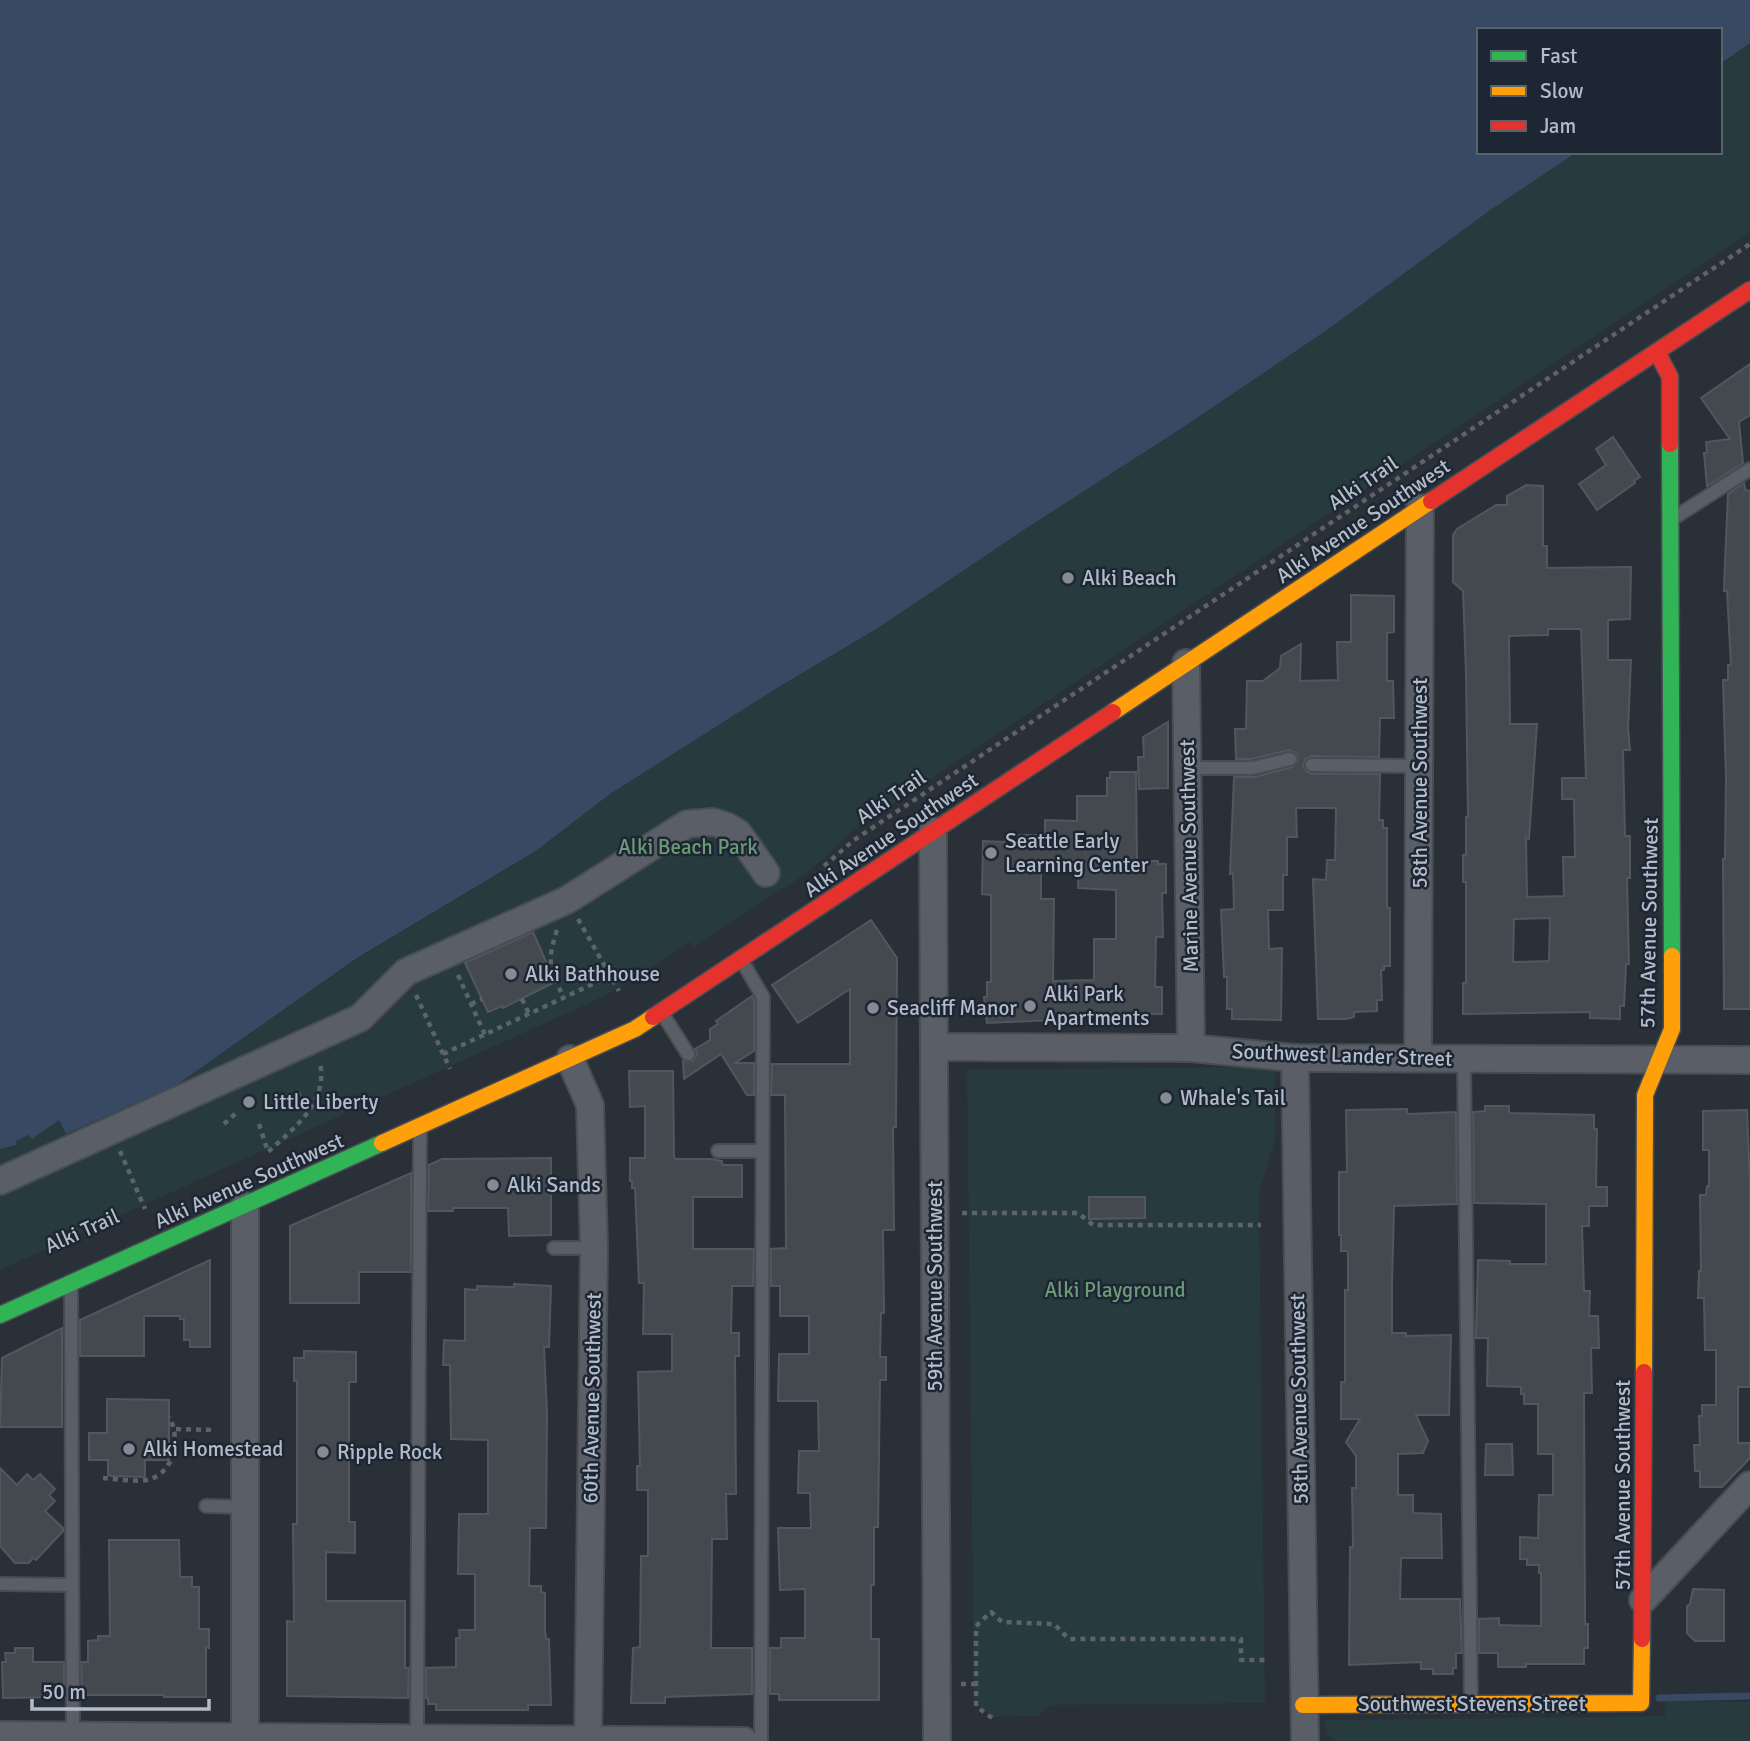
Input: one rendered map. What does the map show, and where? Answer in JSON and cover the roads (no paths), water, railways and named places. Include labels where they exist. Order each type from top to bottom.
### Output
[{"type":"main road","name":"Alki Avenue Southwest","points":[[0,1315],[635,1029],[1750,290]]},
{"type":"main road","name":"57th Avenue Southwest","points":[[1641,1703],[1645,1095],[1672,1028],[1671,377],[1657,352]]},
{"type":"main road","name":"Southwest Stevens Street","points":[[1303,1705],[1641,1703]]},
{"type":"street","name":"58th Avenue Southwest","points":[[1419,1058],[1420,508]]},
{"type":"street","name":"Marine Avenue Southwest","points":[[1186,663],[1192,1048]]},
{"type":"street","points":[[0,1181],[360,1018],[406,972],[567,900],[687,824],[713,821],[737,833],[766,873]]},
{"type":"street","name":"59th Avenue Southwest","points":[[933,831],[937,1741]]},
{"type":"street","name":"Southwest Lander Street","points":[[935,1047],[1192,1048],[1295,1058],[1750,1060]]},
{"type":"street","name":"58th Avenue Southwest","points":[[1295,1058],[1305,1741]]},
{"type":"street","name":"60th Avenue Southwest","points":[[570,1059],[590,1105],[594,1248],[588,1740]]},
{"type":"street","points":[[245,1206],[245,1739]]},
{"type":"street","points":[[1643,1600],[1750,1485]]},
{"type":"street","points":[[0,1735],[72,1738],[744,1741]]},
{"type":"lane","points":[[1672,519],[1750,469]]},
{"type":"lane","points":[[1187,768],[1253,768],[1290,759]]},
{"type":"lane","points":[[1312,765],[1420,766]]},
{"type":"lane","points":[[742,960],[763,998],[761,1741]]},
{"type":"lane","points":[[662,1013],[688,1054]]},
{"type":"lane","points":[[1464,1059],[1471,1704]]},
{"type":"lane","points":[[417,1740],[420,1128]]},
{"type":"lane","points":[[718,1151],[762,1151]]},
{"type":"lane","points":[[748,1220],[762,1220]]},
{"type":"lane","points":[[554,1248],[594,1248]]},
{"type":"lane","points":[[71,1284],[72,1738]]},
{"type":"lane","points":[[206,1506],[245,1507]]},
{"type":"lane","points":[[0,1584],[72,1585]]},
{"type":"water","points":[[0,0],[1750,0],[1750,43],[1722,63],[1722,28],[1477,28],[1477,154],[1574,154],[1489,211],[1327,330],[1185,426],[881,626],[610,794],[537,850],[357,958],[178,1084],[66,1134],[59,1120],[32,1139],[29,1135],[16,1141],[17,1145],[0,1149]]},
{"type":"waterway","points":[[1659,1698],[1750,1696]]},
{"type":"place","name":"Alki Beach","points":[[1068,578]]},
{"type":"place","name":"Seattle Early Learning Center","points":[[991,853]]},
{"type":"place","name":"Alki Bathhouse","points":[[511,974]]},
{"type":"place","name":"Alki Park Apartments","points":[[1030,1006]]},
{"type":"place","name":"Seacliff Manor","points":[[873,1008]]},
{"type":"place","name":"Whale's Tail","points":[[1166,1098]]},
{"type":"place","name":"Little Liberty","points":[[249,1102]]},
{"type":"place","name":"Alki Sands","points":[[493,1185]]},
{"type":"place","name":"Alki Homestead","points":[[129,1449]]},
{"type":"place","name":"Ripple Rock","points":[[323,1452]]},
{"type":"park label","name":"Alki Beach Park","points":[[688,847]]},
{"type":"park label","name":"Alki Playground","points":[[1115,1290]]}]
